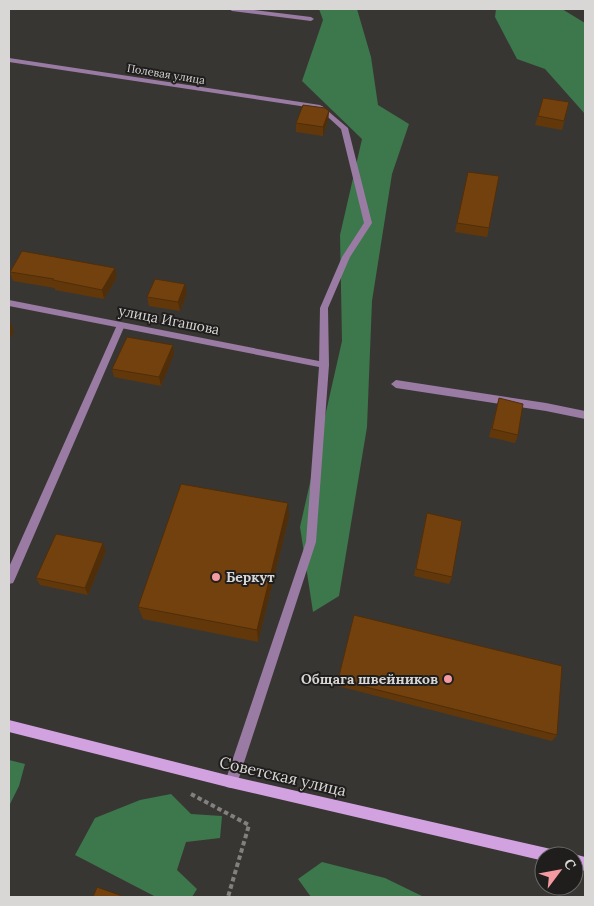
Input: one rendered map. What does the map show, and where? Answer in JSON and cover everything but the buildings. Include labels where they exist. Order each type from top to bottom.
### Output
[{"type":"main road","name":"Советская улица","points":[[9,726],[232,782],[534,852]]},
{"type":"street","points":[[232,9],[311,19]]},
{"type":"street","name":"Полевая улица","points":[[9,60],[320,107],[344,128],[368,223],[346,257],[324,308],[324,365]]},
{"type":"street","name":"улица Игашова","points":[[9,303],[324,365]]},
{"type":"street","points":[[9,579],[121,325]]},
{"type":"street","points":[[232,782],[311,542],[324,365]]},
{"type":"street","points":[[396,384],[546,407],[585,415]]},
{"type":"path","points":[[192,794],[249,825],[228,897]]},
{"type":"green space","points":[[319,9],[357,9],[371,57],[378,105],[409,124],[392,174],[372,301],[367,427],[339,596],[313,612],[300,527],[342,341],[340,235],[362,139],[302,81],[323,20]]},
{"type":"green space","points":[[496,9],[562,9],[585,23],[585,114],[545,69],[517,59],[495,17]]},
{"type":"green space","points":[[9,760],[25,764],[19,786],[9,806]]},
{"type":"green space","points":[[171,794],[191,814],[222,816],[220,838],[186,842],[177,870],[197,889],[192,897],[156,897],[75,855],[95,818],[140,800]]},
{"type":"green space","points":[[322,862],[385,878],[424,897],[311,897],[298,879]]},
{"type":"place","name":"Беркут","points":[[216,577]]},
{"type":"place","name":"Общага швейников","points":[[448,679]]}]
